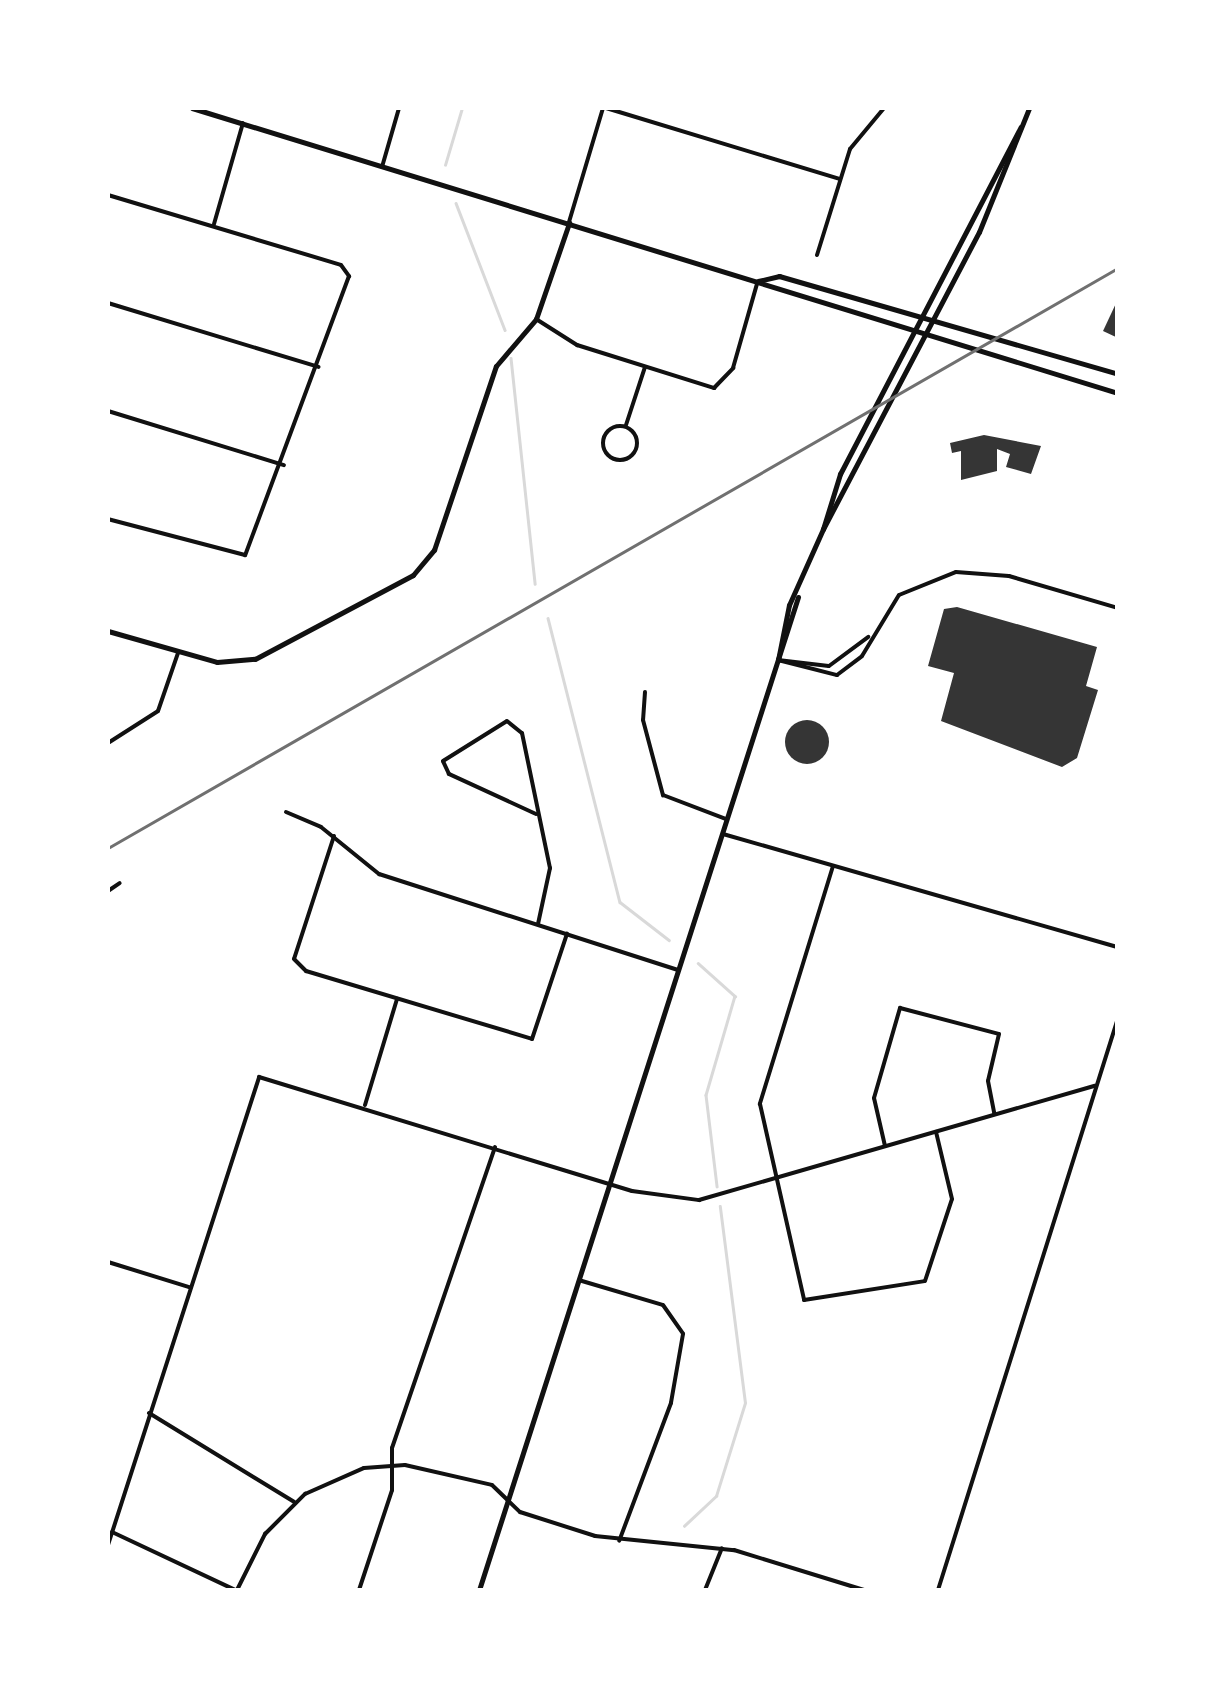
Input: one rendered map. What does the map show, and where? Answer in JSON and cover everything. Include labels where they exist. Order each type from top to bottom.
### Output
[{"type":"main road","points":[[192,108],[569,222],[911,333],[1118,393]]},
{"type":"main road","points":[[479,1590],[582,1281],[726,818],[823,529],[931,323],[1030,108]]},
{"type":"main road","points":[[823,529],[821,516],[911,333],[1022,126]]},
{"type":"main road","points":[[108,632],[178,653],[254,659],[413,575],[434,550],[496,366],[536,319],[569,222]]},
{"type":"main road","points":[[758,282],[779,276],[1118,374]]},
{"type":"main road","points":[[778,660],[798,597]]},
{"type":"street","points":[[382,167],[399,108]]},
{"type":"street","points":[[569,222],[605,108],[839,179]]},
{"type":"street","points":[[817,255],[839,179],[884,108]]},
{"type":"street","points":[[213,225],[243,123]]},
{"type":"street","points":[[108,195],[213,225],[348,271],[284,466],[245,555],[108,519]]},
{"type":"street","points":[[536,319],[577,345],[714,388],[726,384],[758,282]]},
{"type":"street","points":[[108,304],[318,367]]},
{"type":"street","points":[[626,426],[604,438],[616,460],[636,451],[626,426],[645,367]]},
{"type":"street","points":[[108,411],[284,466]]},
{"type":"street","points":[[778,660],[837,676],[899,596],[956,572],[1009,576],[1118,608]]},
{"type":"street","points":[[778,660],[835,664],[870,635]]},
{"type":"street","points":[[108,743],[158,712],[178,653]]},
{"type":"street","points":[[646,692],[643,720],[663,796],[726,818]]},
{"type":"street","points":[[536,814],[449,774],[442,761],[513,722],[550,868],[538,924]]},
{"type":"street","points":[[286,812],[334,836],[379,874],[678,970]]},
{"type":"street","points":[[722,834],[1118,947]]},
{"type":"street","points":[[334,836],[296,963],[532,1039],[567,934]]},
{"type":"street","points":[[833,866],[762,1092],[776,1180],[804,1300],[876,1283],[914,1286],[931,1270],[952,1204],[936,1132]]},
{"type":"street","points":[[108,891],[120,882]]},
{"type":"street","points":[[365,1105],[398,998]]},
{"type":"street","points":[[885,1146],[874,1098],[900,1008],[999,1034],[988,1081],[994,1113]]},
{"type":"street","points":[[938,1590],[1118,1018]]},
{"type":"street","points":[[108,1544],[257,1078],[365,1105],[611,1184],[702,1200],[1095,1086]]},
{"type":"street","points":[[359,1590],[392,1466],[495,1147]]},
{"type":"street","points":[[108,1262],[188,1287]]},
{"type":"street","points":[[582,1281],[663,1305],[682,1334],[671,1403],[619,1541]]},
{"type":"street","points":[[150,1413],[294,1502]]},
{"type":"street","points":[[112,1532],[236,1590],[256,1545],[294,1502],[334,1478],[392,1466],[459,1474],[508,1500],[619,1541],[722,1548],[864,1590]]},
{"type":"street","points":[[705,1590],[722,1548]]},
{"type":"street","points":[[822,1590],[826,1578]]},
{"type":"building","points":[[1118,299],[1118,338],[1103,331]]},
{"type":"building","points":[[984,435],[1041,446],[1031,474],[1006,467],[1010,454],[997,449],[997,471],[961,480],[961,451],[952,453],[950,443]]},
{"type":"building","points":[[957,607],[1097,647],[1086,686],[1098,690],[1077,758],[1062,767],[941,721],[954,673],[928,666],[944,609]]},
{"type":"building","points":[[807,720],[823,726],[829,742],[823,758],[807,764],[791,758],[785,742],[791,726]]},
{"type":"waterway","points":[[445,165],[462,108]]},
{"type":"waterway","points":[[456,203],[505,330]]},
{"type":"waterway","points":[[511,358],[535,584]]},
{"type":"waterway","points":[[548,618],[620,902],[669,940]]},
{"type":"waterway","points":[[698,963],[735,996],[706,1095],[717,1186]]},
{"type":"waterway","points":[[684,1526],[716,1496],[745,1403],[720,1207]]},
{"type":"railway","points":[[108,848],[1118,268]]}]
